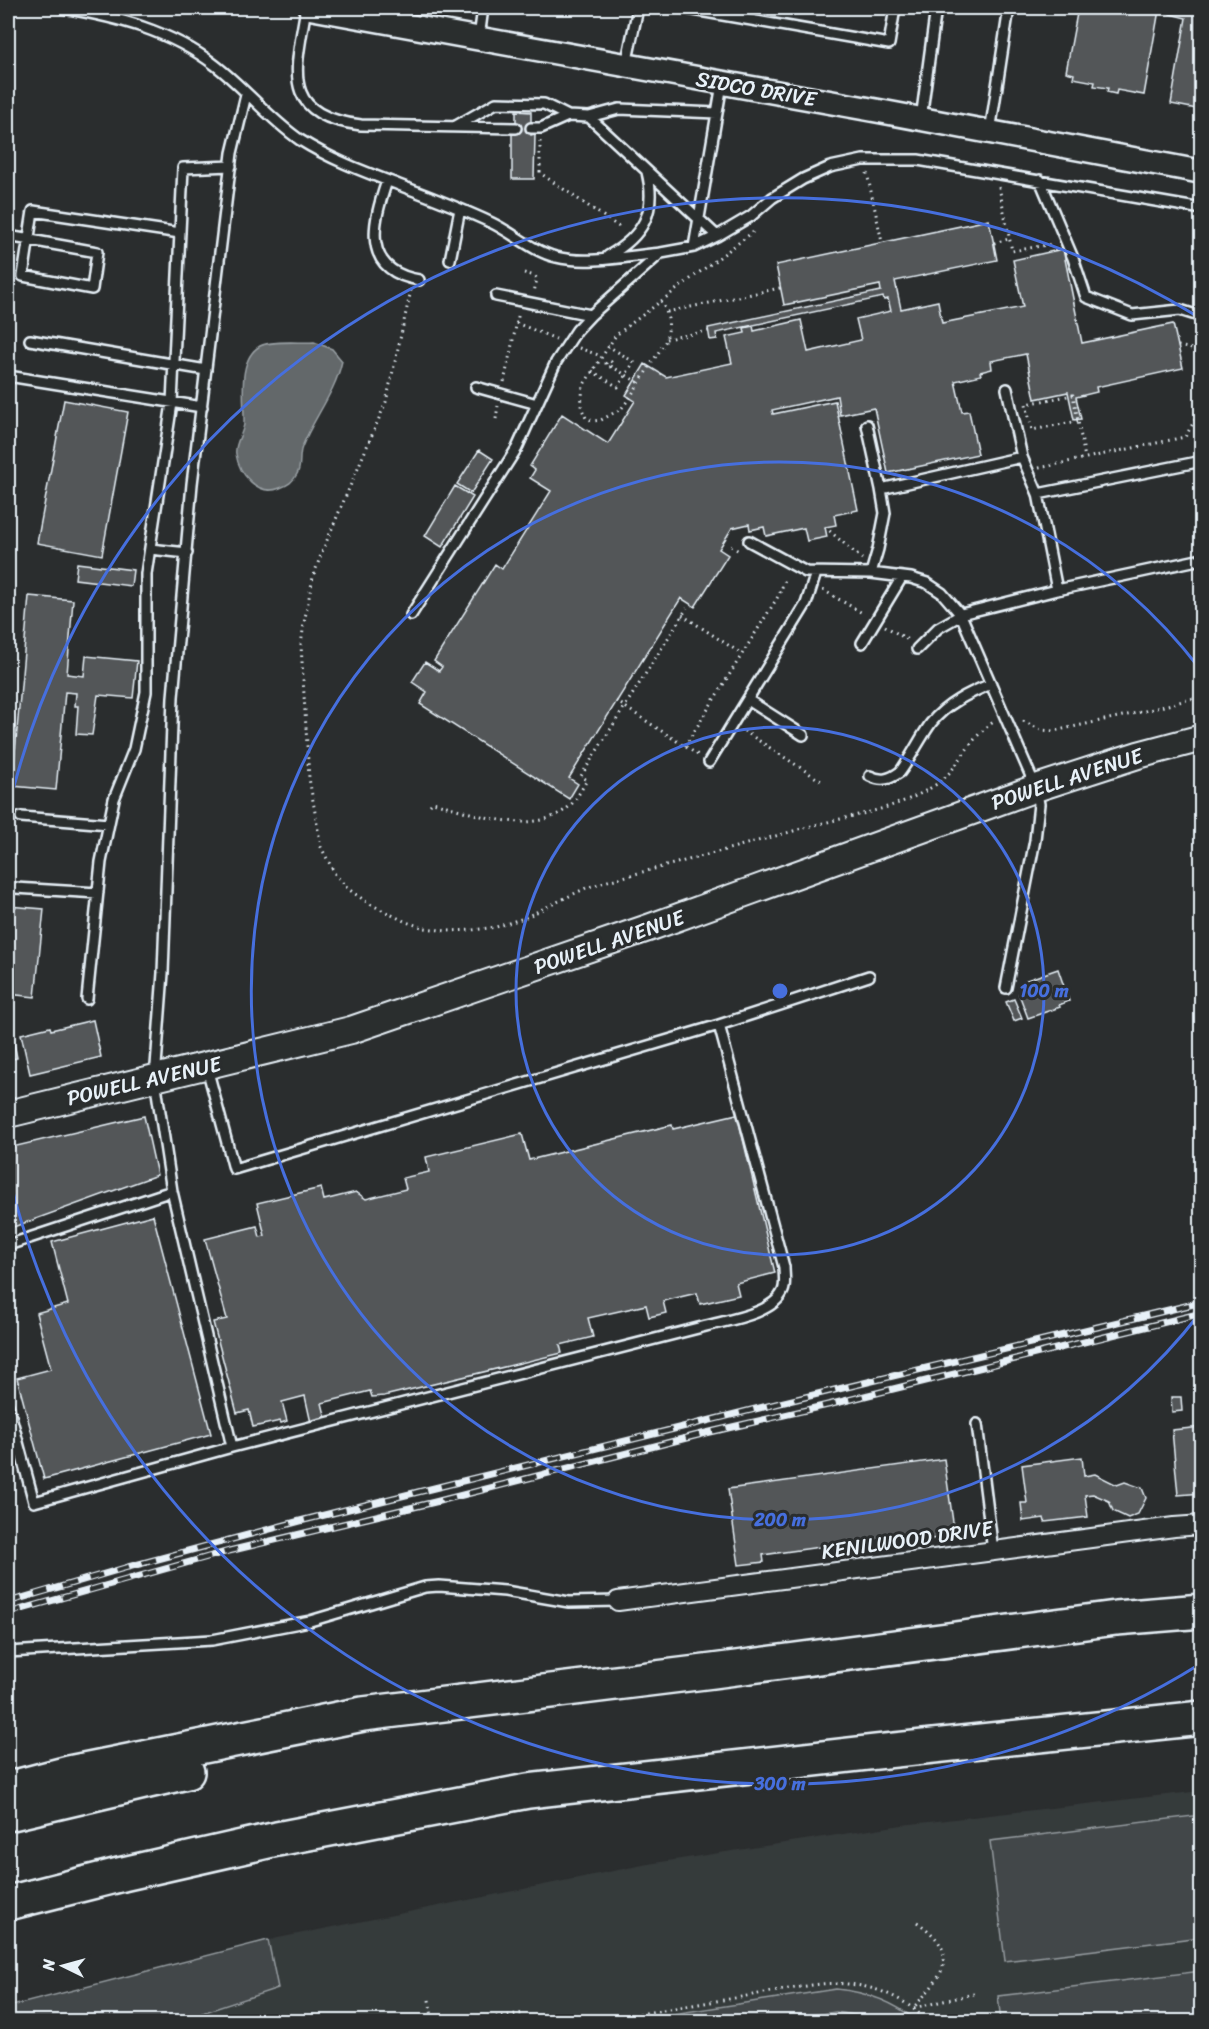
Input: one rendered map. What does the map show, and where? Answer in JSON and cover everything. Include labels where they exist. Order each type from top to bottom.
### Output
[{"type":"highway","points":[[8,1789],[69,1773],[363,1714],[1116,1618],[1202,1611]]},
{"type":"highway","points":[[8,1814],[167,1776],[403,1727],[713,1671]]},
{"type":"highway","points":[[8,1903],[277,1839],[528,1791],[888,1750],[1202,1718]]},
{"type":"main road","name":"POWELL AVENUE","points":[[14,1110],[155,1079],[351,1030],[448,999],[1036,788],[1138,755],[1202,738]]},
{"type":"street","name":"SIDCO DRIVE","points":[[308,8],[1202,172]]},
{"type":"street","name":"KENILWOOD DRIVE","points":[[618,1601],[1202,1525]]},
{"type":"lane","points":[[63,8],[134,24],[176,40],[214,65],[281,125],[314,148],[349,167],[493,223],[545,253],[566,259],[606,258],[694,248],[750,216],[771,198],[803,179],[830,167],[863,160],[918,160],[1202,209]]},
{"type":"lane","points":[[308,8],[297,56],[297,79],[306,100],[319,115],[338,122],[361,125],[516,128]]},
{"type":"lane","points":[[479,38],[483,8]]},
{"type":"lane","points":[[626,65],[638,8]]},
{"type":"lane","points":[[682,8],[716,10],[889,44],[895,8]]},
{"type":"lane","points":[[921,119],[936,8]]},
{"type":"lane","points":[[990,132],[1009,8]]},
{"type":"lane","points":[[694,248],[723,83]]},
{"type":"lane","points":[[232,1447],[172,1191],[155,1079],[163,973],[173,697],[206,370],[231,166],[246,94]]},
{"type":"lane","points":[[454,127],[496,103],[544,104],[568,116]]},
{"type":"lane","points":[[536,128],[568,116],[589,117],[619,109],[717,113]]},
{"type":"lane","points":[[589,117],[717,236]]},
{"type":"lane","points":[[87,999],[100,862],[114,799],[134,749],[146,692],[146,574],[172,403],[183,168],[231,166]]},
{"type":"lane","points":[[606,258],[622,248],[640,230],[651,205],[652,194],[647,172]]},
{"type":"lane","points":[[1040,180],[1066,241],[1086,297],[1132,315],[1180,310],[1202,317]]},
{"type":"lane","points":[[387,181],[376,212],[374,240],[377,251],[382,260],[396,272],[416,280]]},
{"type":"lane","points":[[450,260],[460,209]]},
{"type":"lane","points":[[8,236],[28,240],[97,252],[92,289],[23,276],[28,240],[33,211],[180,233]]},
{"type":"lane","points":[[411,615],[517,448],[556,362],[577,330],[661,253]]},
{"type":"lane","points":[[496,296],[591,315]]},
{"type":"lane","points":[[30,340],[206,370]]},
{"type":"lane","points":[[8,376],[202,407]]},
{"type":"lane","points":[[476,387],[537,404]]},
{"type":"lane","points":[[1006,388],[1022,457],[1038,494],[1057,590]]},
{"type":"lane","points":[[867,425],[885,513],[871,570]]},
{"type":"lane","points":[[881,489],[1022,457]]},
{"type":"lane","points":[[1038,494],[1202,461]]},
{"type":"lane","points":[[749,541],[800,570],[816,573],[871,570],[927,583],[942,592],[961,614],[1036,788],[1039,804],[1035,840],[1006,988]]},
{"type":"lane","points":[[150,549],[187,553]]},
{"type":"lane","points":[[918,648],[938,628],[961,614],[1057,590],[1202,559]]},
{"type":"lane","points":[[709,762],[806,604],[816,573]]},
{"type":"lane","points":[[862,643],[902,577]]},
{"type":"lane","points":[[870,776],[881,780],[893,777],[900,772],[932,722],[941,713],[961,698],[991,684]]},
{"type":"lane","points":[[748,700],[803,735]]},
{"type":"lane","points":[[21,817],[109,824]]},
{"type":"lane","points":[[15,888],[98,893]]},
{"type":"lane","points":[[207,1066],[234,1169],[719,1025],[869,976]]},
{"type":"lane","points":[[8,1405],[34,1502],[232,1447],[762,1310],[780,1296],[784,1287],[784,1267],[719,1025]]},
{"type":"lane","points":[[8,1245],[172,1191]]},
{"type":"lane","points":[[977,1424],[993,1551]]},
{"type":"lane","points":[[8,1652],[212,1640],[310,1621],[411,1590],[432,1587],[504,1591],[568,1602],[618,1601]]},
{"type":"path","points":[[536,128],[540,173],[634,237]]},
{"type":"path","points":[[876,170],[867,171],[882,242]]},
{"type":"path","points":[[992,184],[1006,187]]},
{"type":"path","points":[[999,185],[1012,251],[1066,241]]},
{"type":"path","points":[[661,301],[667,312],[666,339],[629,399],[616,412],[601,420],[590,420],[582,413],[583,386],[608,346],[623,329],[757,228]]},
{"type":"path","points":[[994,243],[1009,239]]},
{"type":"path","points":[[495,418],[522,295],[533,294],[536,283],[535,276],[524,273]]},
{"type":"path","points":[[416,280],[386,402],[322,552],[308,599],[301,645],[309,778],[321,847],[327,862],[347,888],[387,913],[425,928],[447,931],[496,927],[524,918],[586,888],[611,880],[870,812],[914,796],[933,787],[947,776],[977,734],[998,719],[1016,716],[1027,725],[1041,730],[1054,731],[1131,715],[1202,696]]},
{"type":"path","points":[[667,312],[780,288]]},
{"type":"path","points":[[666,339],[709,331]]},
{"type":"path","points":[[592,371],[618,387],[626,375],[634,362],[608,346]]},
{"type":"path","points":[[1178,346],[1202,351]]},
{"type":"path","points":[[611,366],[639,383]]},
{"type":"path","points":[[1078,421],[1032,430],[1026,404],[1073,394],[1086,458]]},
{"type":"path","points":[[1029,473],[1041,467],[1185,437],[1202,408]]},
{"type":"path","points":[[825,527],[871,570]]},
{"type":"path","points":[[731,546],[740,551]]},
{"type":"path","points":[[685,746],[779,595],[786,577],[827,591],[918,648]]},
{"type":"path","points":[[430,805],[433,802],[482,815],[525,822],[544,820],[565,810],[574,802],[587,780],[581,776],[687,608]]},
{"type":"path","points":[[682,615],[742,654]]},
{"type":"path","points":[[616,702],[709,762]]},
{"type":"path","points":[[732,724],[824,783]]},
{"type":"path","points":[[913,2008],[937,1981],[943,1969],[944,1959],[938,1941],[930,1931],[917,1922]]},
{"type":"path","points":[[592,2022],[824,1983],[851,1984],[877,1989],[905,2002],[928,2022]]},
{"type":"path","points":[[913,2008],[978,1993]]},
{"type":"path","points":[[429,2000],[433,2022]]},
{"type":"path","points":[[484,2019],[524,2013]]},
{"type":"shaded area","points":[[314,342],[332,349],[342,361],[339,373],[302,447],[299,468],[295,477],[283,487],[272,490],[264,489],[245,476],[236,454],[236,446],[244,424],[243,382],[248,361],[252,352],[265,344]]},
{"type":"shaded area","points":[[1201,1791],[1201,2021],[38,2022],[38,1999],[278,1938],[648,1864],[902,1825]]},
{"type":"shaded area","points":[[1201,1815],[1201,1937],[1005,1961],[990,1841]]},
{"type":"shaded area","points":[[268,1940],[278,1988],[178,2021],[8,2021],[8,2007]]},
{"type":"shaded area","points":[[1201,1971],[1201,2021],[1001,2021],[998,1996]]},
{"type":"shaded area","points":[[836,1989],[858,1992],[879,1999],[899,2008],[917,2021],[877,2021],[836,2012],[768,2021],[627,2021]]},
{"type":"building","points":[[1078,8],[1159,10],[1144,95],[1117,90],[1116,94],[1107,92],[1108,88],[1094,86],[1095,82],[1073,78],[1074,74],[1066,72]]},
{"type":"building","points":[[1171,8],[1202,8],[1202,110],[1171,104],[1186,18],[1170,14]]},
{"type":"building","points":[[516,111],[531,112],[531,135],[535,134],[534,179],[512,179],[512,134],[516,134]]},
{"type":"building","points":[[989,220],[997,260],[895,281],[901,309],[938,301],[942,323],[1023,307],[1013,260],[1063,249],[1082,343],[1173,324],[1183,368],[1096,387],[1097,392],[1076,397],[1081,419],[1074,420],[1068,392],[1035,399],[1026,354],[991,361],[992,369],[980,372],[981,375],[955,381],[962,412],[969,411],[978,454],[888,473],[874,408],[840,415],[837,396],[772,410],[773,414],[835,401],[858,510],[834,515],[836,525],[825,527],[827,537],[807,541],[804,528],[766,536],[764,527],[750,530],[749,524],[732,528],[719,549],[728,555],[695,607],[681,598],[569,778],[578,784],[569,799],[420,704],[427,692],[412,682],[425,662],[439,671],[442,667],[434,661],[495,564],[502,569],[551,491],[530,478],[535,470],[530,466],[562,414],[608,444],[635,401],[626,395],[645,364],[666,377],[732,363],[726,337],[745,333],[744,328],[753,326],[754,331],[801,320],[808,352],[861,340],[856,319],[891,311],[888,299],[884,300],[883,297],[716,333],[717,339],[710,340],[708,328],[881,291],[880,285],[784,305],[776,265]]},
{"type":"building","points":[[64,400],[128,412],[102,555],[37,543]]},
{"type":"building","points":[[479,450],[493,459],[471,493],[457,484]]},
{"type":"building","points":[[455,486],[473,497],[442,547],[425,536]]},
{"type":"building","points":[[77,563],[133,570],[131,586],[75,579]]},
{"type":"building","points":[[29,596],[73,600],[67,674],[84,676],[86,656],[137,661],[133,698],[98,695],[92,735],[76,734],[78,706],[75,706],[76,693],[65,692],[56,790],[12,786]]},
{"type":"building","points":[[8,906],[44,909],[35,997],[8,994]]},
{"type":"building","points":[[1058,969],[1069,1001],[1059,1005],[1060,1007],[1028,1018],[1019,994],[1028,990],[1024,981]]},
{"type":"building","points":[[1014,999],[1022,1018],[1014,1021],[1006,1002]]},
{"type":"building","points":[[93,1020],[101,1057],[30,1074],[21,1034]]},
{"type":"building","points":[[13,1038],[17,1058],[8,1060],[8,1039]]},
{"type":"building","points":[[737,1114],[775,1273],[736,1283],[739,1295],[700,1304],[697,1293],[663,1301],[666,1313],[649,1317],[646,1305],[588,1318],[593,1337],[560,1345],[562,1353],[384,1396],[372,1397],[370,1391],[322,1403],[326,1419],[311,1423],[305,1396],[282,1402],[287,1421],[281,1423],[280,1421],[253,1427],[249,1410],[237,1413],[213,1322],[227,1319],[205,1239],[257,1226],[260,1237],[265,1236],[257,1203],[321,1188],[324,1200],[356,1192],[366,1199],[406,1189],[403,1178],[429,1172],[426,1157],[522,1134],[529,1160],[672,1125],[673,1129]]},
{"type":"building","points":[[144,1116],[157,1175],[8,1229],[8,1148]]},
{"type":"building","points":[[153,1215],[211,1434],[44,1479],[17,1378],[51,1369],[36,1313],[68,1304],[52,1242]]},
{"type":"building","points":[[1171,1397],[1181,1397],[1182,1411],[1172,1412]]},
{"type":"building","points":[[1202,1427],[1202,1493],[1178,1495],[1172,1430]]},
{"type":"building","points":[[1082,1457],[1084,1476],[1095,1474],[1117,1485],[1125,1482],[1142,1488],[1146,1498],[1138,1514],[1128,1518],[1113,1511],[1109,1501],[1093,1494],[1085,1495],[1088,1517],[1045,1522],[1044,1518],[1023,1521],[1021,1503],[1027,1503],[1022,1465]]},
{"type":"building","points":[[944,1459],[955,1536],[931,1539],[929,1531],[858,1541],[859,1549],[835,1552],[834,1545],[763,1555],[764,1562],[739,1565],[728,1489]]},
{"type":"railway","points":[[8,1602],[300,1521],[1202,1302]]},
{"type":"railway","points":[[8,1613],[229,1551],[1202,1313]]}]
